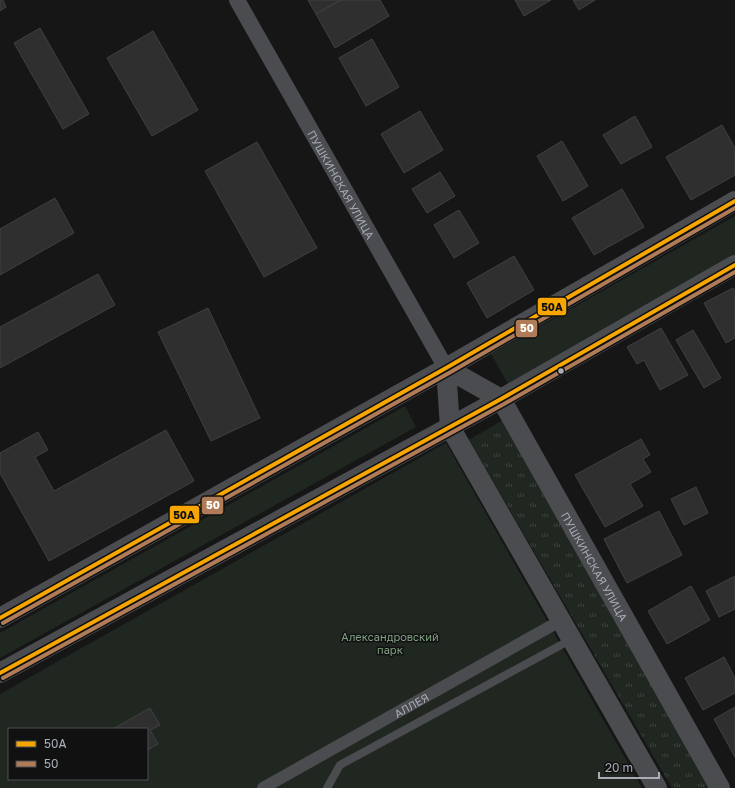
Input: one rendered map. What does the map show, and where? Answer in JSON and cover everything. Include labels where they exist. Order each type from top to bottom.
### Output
[{"type":"street","name":"ПУШКИНСКАЯ УЛИЦА","points":[[237,0],[446,368],[450,427],[657,788]]},
{"type":"street","points":[[0,618],[446,368],[735,201]]},
{"type":"street","points":[[0,673],[501,399],[735,265]]},
{"type":"street","points":[[446,368],[501,399]]},
{"type":"street","name":"ПУШКИНСКАЯ УЛИЦА","points":[[501,399],[720,788]]},
{"type":"street","name":"АЛЛЕЯ","points":[[263,788],[560,621]]},
{"type":"lane","points":[[327,788],[340,765],[572,639]]},
{"type":"green space","points":[[735,216],[735,257],[509,386],[491,354]]},
{"type":"green space","points":[[405,406],[416,427],[0,658],[0,633]]},
{"type":"green space","points":[[503,420],[710,788],[672,788],[469,440]]},
{"type":"green space","name":"Александровский парк","points":[[446,443],[642,788],[0,788],[0,694]]},
{"type":"building","points":[[0,0],[3,0],[6,7],[0,11]]},
{"type":"building","points":[[308,0],[341,0],[316,14]]},
{"type":"building","points":[[341,0],[380,0],[389,16],[335,48],[316,14]]},
{"type":"building","points":[[515,0],[551,0],[524,16]]},
{"type":"building","points":[[573,0],[595,0],[579,10]]},
{"type":"building","points":[[40,28],[89,114],[63,129],[14,43]]},
{"type":"building","points":[[153,31],[198,110],[152,136],[107,58]]},
{"type":"building","points":[[372,39],[399,87],[366,106],[339,58]]},
{"type":"building","points":[[420,111],[443,150],[404,173],[381,134]]},
{"type":"building","points":[[635,116],[652,147],[621,164],[603,135]]},
{"type":"building","points":[[722,125],[735,148],[735,175],[691,200],[666,157]]},
{"type":"building","points":[[562,141],[588,186],[563,201],[537,156]]},
{"type":"building","points":[[257,142],[317,248],[264,277],[205,171]]},
{"type":"building","points":[[440,172],[455,196],[427,213],[412,189]]},
{"type":"building","points":[[622,189],[644,227],[594,255],[572,218]]},
{"type":"building","points":[[55,198],[74,233],[0,275],[0,229]]},
{"type":"building","points":[[459,210],[479,243],[454,258],[434,225]]},
{"type":"building","points":[[514,256],[534,290],[487,318],[467,283]]},
{"type":"building","points":[[98,274],[115,305],[0,368],[0,327]]},
{"type":"building","points":[[733,288],[735,291],[735,338],[726,343],[704,303]]},
{"type":"building","points":[[208,308],[260,418],[211,441],[158,332]]},
{"type":"building","points":[[661,328],[688,375],[660,390],[644,360],[637,364],[627,347]]},
{"type":"building","points":[[693,330],[721,378],[704,388],[676,340]]},
{"type":"building","points":[[166,430],[194,481],[49,561],[0,473],[0,453],[38,432],[48,450],[35,457],[54,491]]},
{"type":"building","points":[[641,439],[650,455],[643,459],[651,472],[630,484],[643,506],[605,527],[575,475]]},
{"type":"building","points":[[696,487],[708,513],[684,525],[671,499]]},
{"type":"building","points":[[659,511],[682,555],[627,583],[604,539]]},
{"type":"building","points":[[735,576],[735,609],[719,617],[706,591]]},
{"type":"building","points":[[691,586],[710,620],[667,644],[648,611]]},
{"type":"building","points":[[724,657],[735,678],[735,693],[703,710],[685,678]]},
{"type":"building","points":[[735,707],[735,757],[714,719]]},
{"type":"building","points":[[150,708],[160,725],[150,730],[158,744],[148,749],[148,728],[115,728]]},
{"type":"transit line","name":"50А","points":[[0,618],[446,368],[735,201]]},
{"type":"transit line","name":"50","points":[[3,623],[449,373],[735,208]]},
{"type":"transit line","name":"50А","points":[[0,673],[501,399],[735,265]]},
{"type":"transit line","name":"50","points":[[3,678],[504,404],[735,272]]}]
